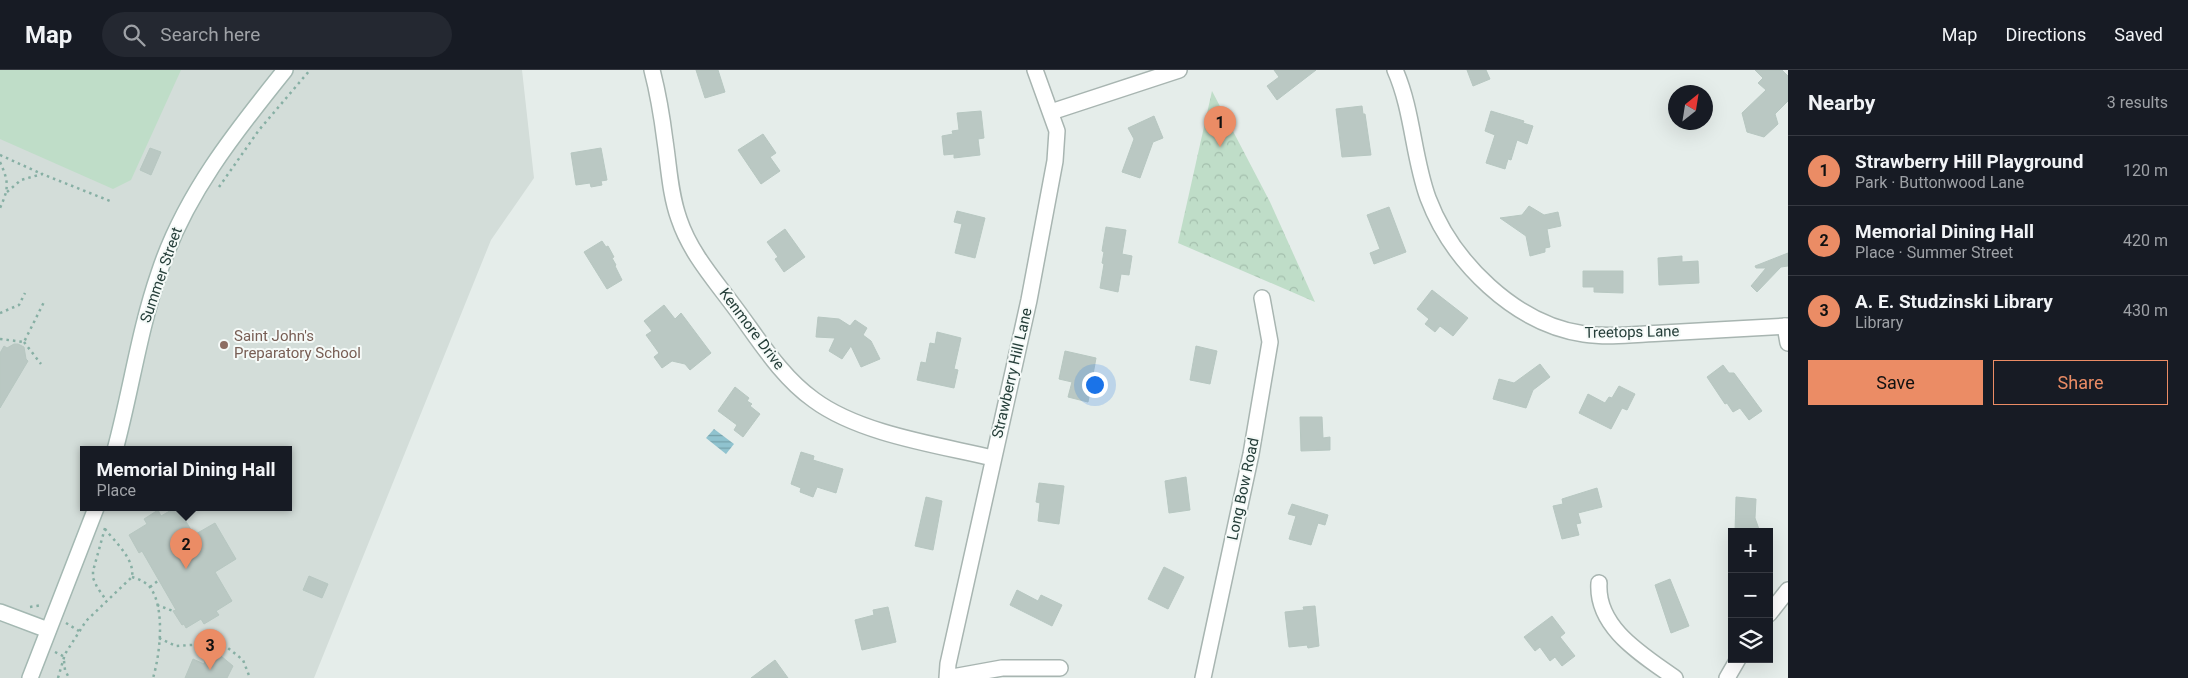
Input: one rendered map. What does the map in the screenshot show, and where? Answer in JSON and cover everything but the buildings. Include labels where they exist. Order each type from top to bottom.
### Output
[{"type":"street","name":"Summer Street","points":[[116,446],[141,335],[159,272],[181,218],[231,138],[284,70]]},
{"type":"street","name":"Kenmore Drive","points":[[652,70],[660,103],[672,193],[686,234],[700,261],[771,358],[813,400],[852,422],[993,458]]},
{"type":"street","name":"Strawberry Hill Lane","points":[[947,678],[948,664],[1029,300],[1055,161],[1057,131],[1035,70]]},
{"type":"street","points":[[1051,112],[1179,70]]},
{"type":"street","name":"Treetops Lane","points":[[1395,70],[1404,95],[1423,183],[1446,234],[1469,266],[1511,303],[1546,323],[1584,334],[1625,335],[1787,326]]},
{"type":"street","name":"Long Bow Road","points":[[1203,678],[1251,454],[1270,342],[1262,298]]},
{"type":"street","points":[[1787,326],[1788,343]]},
{"type":"street","points":[[30,678],[95,511]]},
{"type":"street","points":[[1599,583],[1600,602],[1606,616],[1620,635],[1632,647],[1676,678]]},
{"type":"street","points":[[1773,609],[1788,590]]},
{"type":"street","points":[[0,612],[48,630]]},
{"type":"street","points":[[1727,678],[1736,663]]},
{"type":"street","points":[[941,678],[1002,668],[1060,668]]},
{"type":"path","points":[[215,192],[259,130],[310,70]]},
{"type":"path","points":[[0,155],[110,202]]},
{"type":"path","points":[[0,162],[8,182],[7,192],[0,208]]},
{"type":"path","points":[[7,192],[21,180],[42,174]]},
{"type":"path","points":[[0,313],[19,304],[25,293]]},
{"type":"path","points":[[24,342],[44,302]]},
{"type":"path","points":[[0,339],[24,342],[41,364]]},
{"type":"path","points":[[106,600],[93,578],[93,571],[107,522]]},
{"type":"path","points":[[58,678],[64,658],[79,631],[106,600],[127,584],[132,577],[133,570],[130,562],[105,529]]},
{"type":"path","points":[[132,577],[146,583],[155,596],[157,605],[158,661],[153,678]]},
{"type":"path","points":[[150,588],[159,580]]},
{"type":"path","points":[[25,608],[44,605]]},
{"type":"path","points":[[157,605],[174,611]]},
{"type":"path","points":[[66,624],[79,631]]},
{"type":"path","points":[[159,638],[176,646],[207,644],[228,648],[243,660],[250,678]]},
{"type":"path","points":[[53,651],[64,658]]},
{"type":"path","points":[[64,658],[65,670],[69,678]]},
{"type":"shaded area","name":"Saint John's Preparatory School","points":[[0,70],[522,70],[534,178],[491,240],[314,678],[0,678]]},
{"type":"green space","points":[[0,70],[181,70],[131,180],[113,189],[0,139]]},
{"type":"green space","points":[[1212,91],[1270,202],[1315,302],[1178,243]]},
{"type":"water","points":[[714,429],[734,444],[726,454],[706,438]]},
{"type":"place","name":"Strawberry Hill Playground","points":[[1220,147]]},
{"type":"place","name":"Saint John's Preparatory School","points":[[224,345]]},
{"type":"place","name":"Memorial Dining Hall","points":[[186,569]]},
{"type":"place","name":"A. E. Studzinski Library","points":[[210,670]]}]
